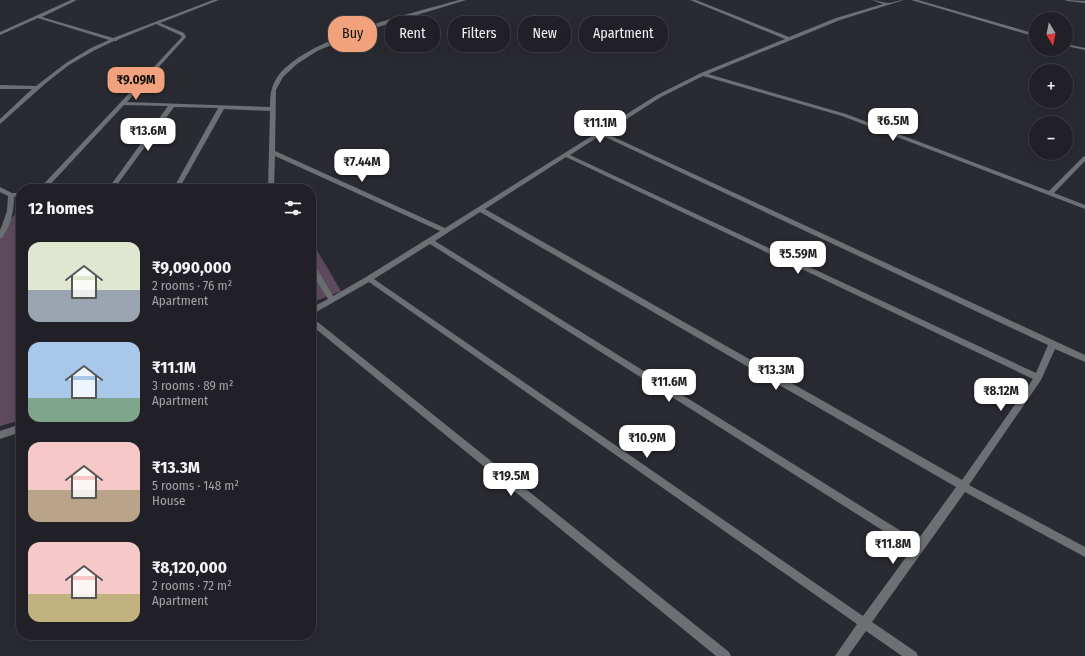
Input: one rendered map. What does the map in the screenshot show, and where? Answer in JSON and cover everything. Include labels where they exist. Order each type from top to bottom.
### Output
[{"type":"street","points":[[0,34],[75,0]]},
{"type":"street","points":[[1,120],[36,88],[69,63],[93,49],[217,0]]},
{"type":"street","points":[[271,184],[273,90],[281,76],[297,62],[347,36],[386,22],[464,0]]},
{"type":"street","points":[[692,0],[789,39]]},
{"type":"street","points":[[874,0],[886,4]]},
{"type":"street","points":[[316,309],[369,279],[659,96],[702,74],[838,19],[902,0]]},
{"type":"street","points":[[913,0],[1029,34]]},
{"type":"street","points":[[1067,0],[1085,2]]},
{"type":"street","points":[[39,16],[115,40]]},
{"type":"street","points":[[47,184],[184,37],[182,34],[157,24]]},
{"type":"street","points":[[1073,47],[1085,50]]},
{"type":"street","points":[[702,74],[844,115],[895,133],[1085,207]]},
{"type":"street","points":[[0,87],[36,88]]},
{"type":"street","points":[[122,103],[273,109]]},
{"type":"street","points":[[115,184],[172,105]]},
{"type":"street","points":[[179,184],[222,107]]},
{"type":"street","points":[[601,133],[1085,359]]},
{"type":"street","points":[[272,152],[445,231]]},
{"type":"street","points":[[566,155],[1038,378]]},
{"type":"street","points":[[1049,194],[1085,158]]},
{"type":"street","points":[[0,190],[11,195],[16,195]]},
{"type":"street","points":[[0,236],[4,231],[11,208],[11,195]]},
{"type":"street","points":[[480,210],[962,486],[1085,552]]},
{"type":"street","points":[[430,241],[919,548]]},
{"type":"street","points":[[316,274],[332,300]]},
{"type":"street","points":[[369,279],[912,656]]},
{"type":"street","points":[[316,325],[725,656]]},
{"type":"street","points":[[841,656],[1038,378],[1053,344]]},
{"type":"street","points":[[0,435],[16,430]]},
{"type":"shaded area","points":[[16,214],[16,421],[0,426],[0,229]]},
{"type":"shaded area","points":[[316,248],[341,291],[316,301]]}]
